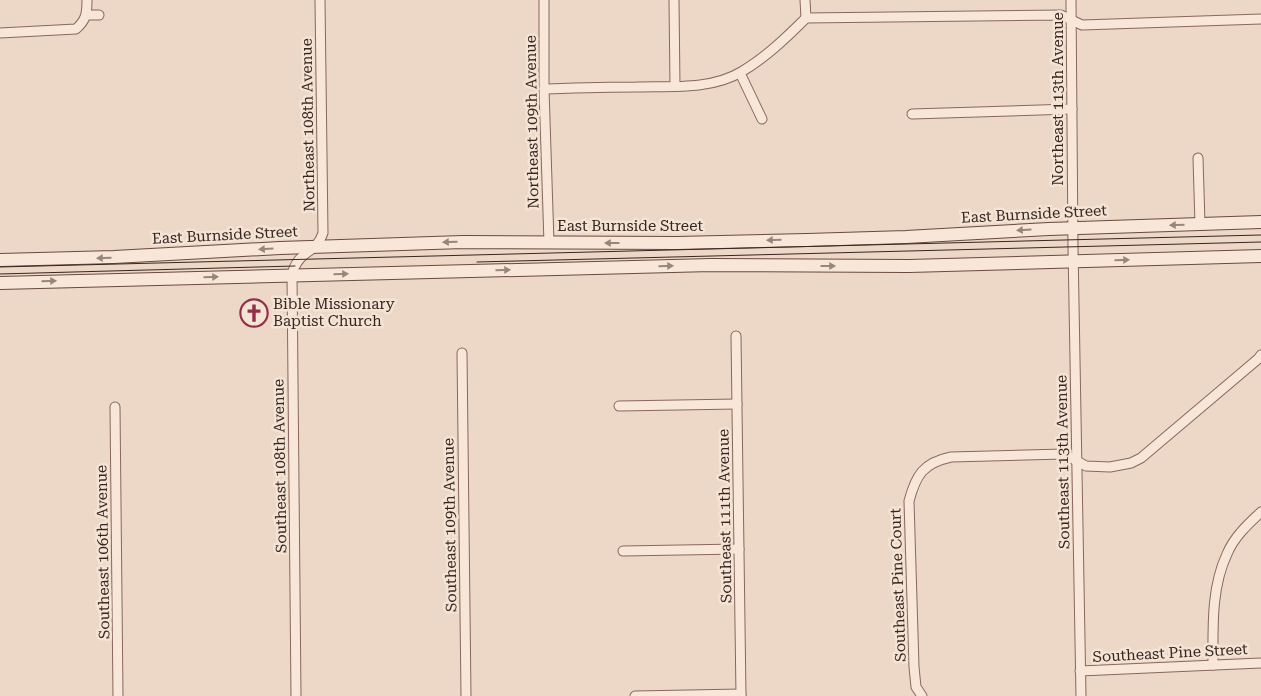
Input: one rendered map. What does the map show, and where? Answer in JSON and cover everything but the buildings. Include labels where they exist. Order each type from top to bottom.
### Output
[{"type":"street","points":[[0,33],[76,30],[83,23],[87,15],[86,0]]},
{"type":"street","name":"Northeast 108th Avenue","points":[[315,246],[318,244],[323,233],[320,0]]},
{"type":"street","name":"Northeast 109th Avenue","points":[[544,0],[544,89],[549,243]]},
{"type":"street","points":[[674,0],[675,86]]},
{"type":"street","points":[[805,0],[806,18]]},
{"type":"street","name":"Northeast 113th Avenue","points":[[1071,0],[1073,228]]},
{"type":"street","points":[[87,15],[99,15]]},
{"type":"street","points":[[544,89],[706,84],[740,73],[767,54],[806,18],[1061,15],[1082,26],[1261,19]]},
{"type":"street","points":[[740,73],[762,119]]},
{"type":"street","points":[[912,114],[1072,108]]},
{"type":"street","points":[[1198,158],[1200,224]]},
{"type":"street","name":"East Burnside Street","points":[[0,260],[114,257],[315,246],[475,242],[677,243],[906,237],[1073,228],[1261,222]]},
{"type":"street","name":"Southeast 113th Avenue","points":[[1073,228],[1081,696]]},
{"type":"street","points":[[292,275],[298,259],[315,246]]},
{"type":"street","points":[[0,283],[702,266],[909,266],[1261,256]]},
{"type":"street","name":"Southeast 108th Avenue","points":[[292,275],[296,696]]},
{"type":"street","name":"Southeast 111th Avenue","points":[[736,336],[741,695]]},
{"type":"street","name":"Southeast 109th Avenue","points":[[462,353],[466,696]]},
{"type":"street","name":"Southeast Pine Court","points":[[922,696],[916,687],[914,667],[909,501],[914,484],[920,473],[930,464],[951,457],[1064,454],[1086,466],[1131,464],[1141,458],[1261,355]]},
{"type":"street","points":[[620,406],[737,404]]},
{"type":"street","name":"Southeast 106th Avenue","points":[[115,407],[118,696]]},
{"type":"street","points":[[1213,665],[1215,596],[1227,554],[1241,532],[1261,512]]},
{"type":"street","points":[[623,551],[739,549]]},
{"type":"street","name":"Southeast Pine Street","points":[[1080,671],[1261,663]]},
{"type":"street","points":[[635,696],[741,695]]},
{"type":"tram line","points":[[0,267],[1261,235]]},
{"type":"tram line","points":[[477,262],[1261,242]]},
{"type":"tram line","points":[[0,274],[295,266]]},
{"type":"place","name":"Bible Missionary Baptist Church","points":[[254,313]]}]
